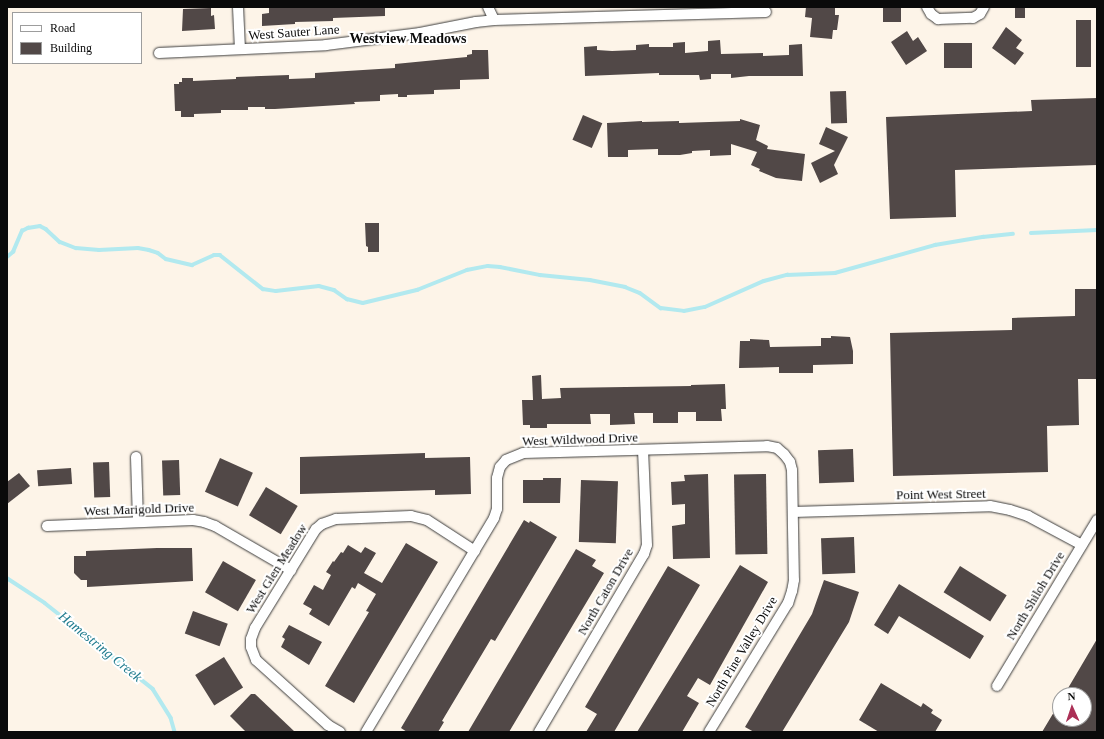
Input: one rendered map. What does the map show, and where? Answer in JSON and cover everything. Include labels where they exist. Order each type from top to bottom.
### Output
[{"type":"street","points":[[238,7],[240,50]]},
{"type":"street","points":[[488,7],[494,20]]},
{"type":"street","points":[[927,7],[931,14],[938,19],[973,18],[980,14],[984,7]]},
{"type":"street","name":"West Sauter Lane","points":[[159,53],[326,45],[420,33],[494,20],[681,11],[766,12]]},
{"type":"street","name":"West Wildwood Drive","points":[[366,732],[494,518],[497,509],[497,478],[500,467],[510,458],[523,453],[767,446],[777,448],[784,454],[792,470],[793,512]]},
{"type":"street","name":"North Caton Drive","points":[[538,732],[644,554],[647,545],[643,450]]},
{"type":"street","points":[[136,457],[138,522]]},
{"type":"street","name":"Point West Street","points":[[793,512],[990,506],[1010,510],[1028,516],[1082,545]]},
{"type":"street","name":"North Pine Valley Drive","points":[[709,732],[788,603],[794,580],[793,512]]},
{"type":"street","name":"West Glen Meadow","points":[[340,732],[328,725],[256,660],[251,647],[251,639],[255,628],[316,529],[322,524],[336,519],[420,518],[475,551]]},
{"type":"street","name":"West Marigold Drive","points":[[46,526],[193,520],[215,526],[291,570]]},
{"type":"street","name":"North Shiloh Drive","points":[[997,686],[1097,520]]},
{"type":"building","points":[[269,7],[385,7],[385,16],[333,18],[333,21],[295,22],[295,24],[262,26],[262,14],[269,13]]},
{"type":"building","points":[[806,7],[835,7],[835,15],[839,15],[837,30],[833,30],[832,39],[810,37],[812,18],[805,17]]},
{"type":"building","points":[[883,7],[901,7],[901,22],[883,22]]},
{"type":"building","points":[[1015,7],[1025,7],[1025,18],[1015,18]]},
{"type":"building","points":[[211,8],[211,16],[214,15],[215,29],[182,31],[183,9]]},
{"type":"building","points":[[1076,20],[1091,20],[1091,67],[1076,67]]},
{"type":"building","points":[[1006,27],[1022,40],[1016,48],[1024,53],[1015,65],[992,48]]},
{"type":"building","points":[[907,31],[913,41],[918,37],[927,51],[906,65],[891,42]]},
{"type":"building","points":[[720,40],[721,54],[763,53],[763,56],[789,55],[789,45],[802,44],[803,76],[749,76],[731,78],[731,74],[711,74],[711,79],[700,80],[699,75],[659,75],[659,73],[585,76],[584,47],[597,46],[597,50],[612,51],[636,50],[636,45],[649,44],[649,47],[673,47],[673,43],[685,42],[685,53],[708,51],[708,41]]},
{"type":"building","points":[[944,43],[972,43],[972,68],[944,68]]},
{"type":"building","points":[[472,50],[488,50],[489,79],[460,80],[460,89],[434,90],[434,94],[407,95],[407,97],[398,97],[398,94],[380,95],[380,101],[354,102],[355,104],[275,109],[265,109],[265,107],[248,107],[248,110],[221,110],[221,113],[194,114],[194,117],[181,117],[181,111],[175,111],[174,84],[179,84],[179,82],[182,82],[182,78],[193,78],[193,81],[236,79],[236,77],[289,75],[289,79],[315,78],[315,73],[395,68],[395,64],[467,57],[467,55],[472,54]]},
{"type":"building","points":[[846,91],[847,123],[831,124],[830,92]]},
{"type":"building","points":[[1097,98],[1097,165],[955,170],[956,217],[890,219],[886,117],[1032,111],[1031,100]]},
{"type":"building","points":[[583,115],[602,123],[592,148],[572,140]]},
{"type":"building","points":[[740,119],[760,125],[756,140],[768,146],[767,149],[805,154],[802,181],[776,178],[759,171],[760,169],[751,165],[757,152],[731,144],[731,155],[710,156],[710,150],[692,151],[692,153],[680,155],[658,155],[658,149],[628,150],[628,157],[608,157],[607,123],[679,121],[679,123],[740,121]]},
{"type":"building","points":[[826,127],[848,137],[834,165],[838,174],[820,183],[811,163],[835,151],[819,144]]},
{"type":"building","points":[[365,223],[379,223],[379,252],[368,252],[368,247],[366,246]]},
{"type":"building","points":[[1075,289],[1097,289],[1097,379],[1078,379],[1079,425],[1047,426],[1048,472],[893,476],[890,333],[1012,330],[1012,318],[1075,316]]},
{"type":"building","points":[[831,336],[850,337],[853,351],[853,364],[813,365],[813,373],[779,373],[779,367],[739,368],[740,341],[750,341],[750,339],[769,340],[770,347],[821,346],[821,338],[831,338]]},
{"type":"building","points":[[541,375],[542,399],[561,398],[560,388],[725,384],[726,409],[721,409],[722,421],[696,421],[696,412],[678,412],[678,423],[653,423],[653,413],[634,413],[635,424],[610,425],[610,414],[590,414],[591,424],[547,424],[547,428],[530,428],[530,425],[523,425],[522,400],[533,400],[532,376]]},
{"type":"building","points":[[853,449],[854,482],[819,483],[818,450]]},
{"type":"building","points":[[425,453],[425,458],[470,457],[471,494],[435,495],[435,490],[300,494],[300,457]]},
{"type":"building","points":[[220,458],[253,473],[238,506],[205,492]]},
{"type":"building","points":[[179,460],[180,495],[163,496],[162,461]]},
{"type":"building","points":[[109,462],[110,497],[94,498],[93,463]]},
{"type":"building","points":[[71,468],[72,484],[38,486],[37,470]]},
{"type":"building","points":[[19,473],[30,486],[7,504],[7,482]]},
{"type":"building","points":[[708,474],[710,558],[673,559],[672,526],[685,524],[685,504],[672,505],[671,482],[685,481],[684,475]]},
{"type":"building","points":[[766,474],[767,554],[735,555],[734,475]]},
{"type":"building","points":[[543,478],[561,478],[560,503],[523,503],[523,480],[543,480]]},
{"type":"building","points":[[581,480],[618,481],[616,543],[579,542]]},
{"type":"building","points":[[266,487],[298,506],[281,534],[249,515]]},
{"type":"building","points":[[524,520],[529,523],[530,521],[557,537],[495,641],[491,639],[442,721],[444,722],[438,732],[407,732],[401,728]]},
{"type":"building","points":[[854,537],[855,573],[822,574],[821,538]]},
{"type":"building","points":[[406,543],[438,562],[354,703],[325,686],[369,612],[366,611],[376,594],[358,583],[355,589],[352,587],[329,626],[309,614],[312,609],[303,604],[314,585],[323,590],[331,575],[326,572],[333,561],[334,562],[341,552],[343,553],[348,545],[361,553],[365,547],[376,553],[364,573],[382,583]]},
{"type":"building","points":[[192,548],[193,581],[87,587],[87,580],[81,580],[74,573],[74,556],[86,556],[86,551]]},
{"type":"building","points":[[576,549],[596,560],[592,566],[604,573],[509,732],[468,732]]},
{"type":"building","points":[[223,561],[256,580],[238,611],[205,592]]},
{"type":"building","points":[[740,565],[768,582],[710,685],[698,678],[687,696],[699,703],[682,732],[637,732]]},
{"type":"building","points":[[668,566],[700,585],[614,732],[586,732],[597,714],[585,707]]},
{"type":"building","points":[[960,566],[1007,595],[990,621],[944,592]]},
{"type":"building","points":[[824,580],[859,592],[849,622],[782,732],[754,732],[745,727],[812,614]]},
{"type":"building","points":[[899,584],[984,636],[970,659],[899,616],[888,634],[874,625]]},
{"type":"building","points":[[193,611],[228,624],[220,646],[185,634]]},
{"type":"building","points":[[289,625],[322,642],[309,665],[281,647],[285,639],[282,637]]},
{"type":"building","points":[[1097,639],[1097,732],[1042,732],[1052,715],[1052,727],[1092,727],[1092,687],[1069,687]]},
{"type":"building","points":[[224,657],[243,688],[214,706],[195,675]]},
{"type":"building","points":[[881,683],[921,707],[923,703],[933,710],[931,713],[942,720],[935,732],[879,732],[859,720]]},
{"type":"building","points":[[251,694],[255,694],[295,732],[246,732],[230,716]]},
{"type":"waterway","points":[[7,257],[13,252],[22,231],[28,228],[40,226],[46,229],[60,242],[76,248],[99,250],[138,248],[158,253],[166,259],[192,265],[214,255],[220,255],[263,289],[276,291],[319,286],[334,290],[347,299],[363,303],[417,290],[467,270],[488,266],[540,275],[590,280],[625,287],[640,293],[661,308],[684,311],[705,307],[764,281],[787,275],[835,273],[935,245],[983,237],[1013,234]]},
{"type":"waterway","points":[[1031,233],[1097,230]]},
{"type":"waterway","name":"Hamestring Creek","points":[[7,578],[45,603],[153,689],[171,718],[175,732]]},
{"type":"district","name":"Westview Meadows","points":[[408,39]]}]
